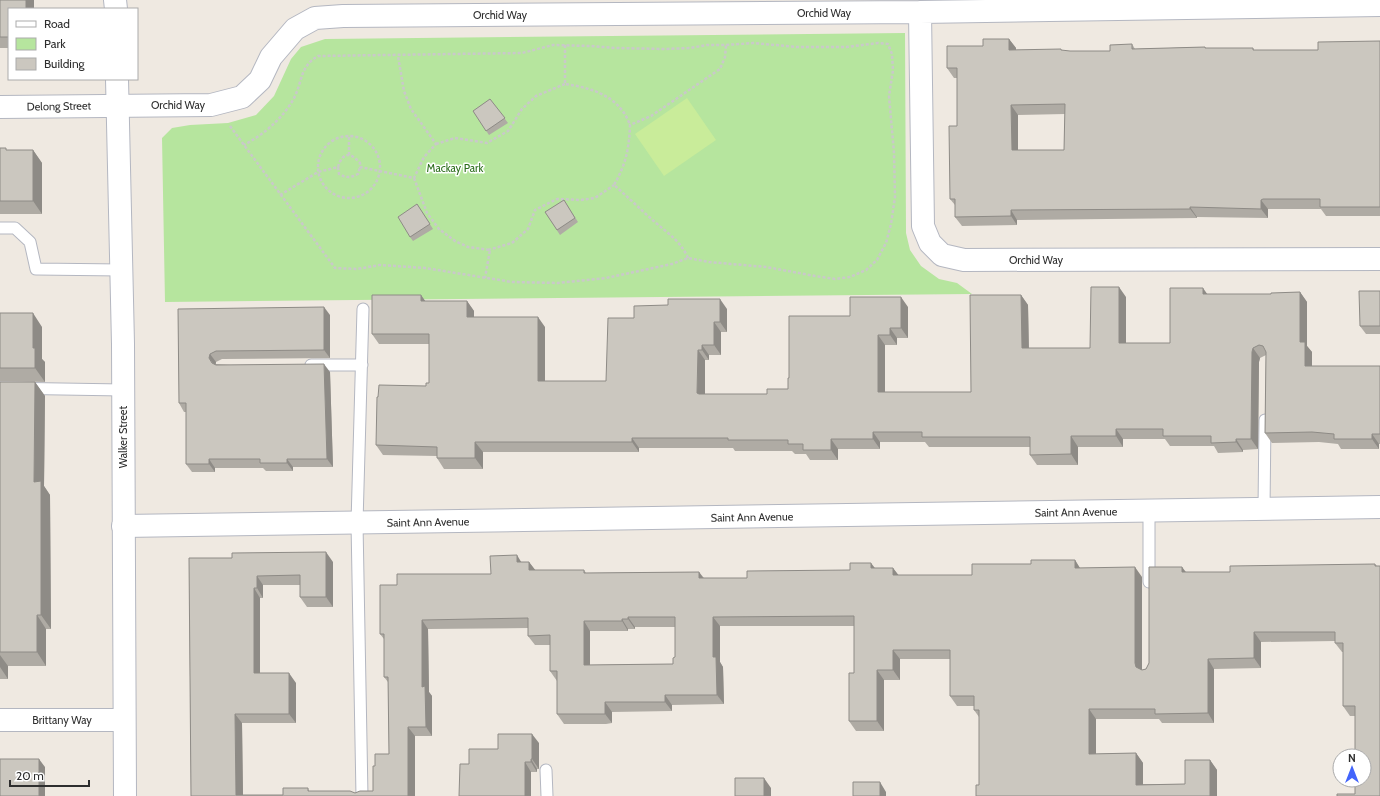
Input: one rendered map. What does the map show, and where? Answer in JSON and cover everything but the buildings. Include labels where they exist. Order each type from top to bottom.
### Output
[{"type":"street","name":"Orchid Way","points":[[118,105],[211,105],[242,97],[260,80],[271,57],[295,28],[315,18],[343,16],[920,12],[1380,5]]},
{"type":"street","name":"Orchid Way","points":[[920,12],[923,226],[930,244],[942,255],[964,260],[1380,258]]},
{"type":"street","name":"Walker Street","points":[[117,80],[123,390],[125,796]]},
{"type":"street","name":"Delong Street","points":[[0,107],[118,105]]},
{"type":"street","name":"Saint Ann Avenue","points":[[124,526],[1380,507]]},
{"type":"street","name":"Brittany Way","points":[[0,720],[124,720]]},
{"type":"lane","points":[[0,228],[15,228],[30,242],[36,269],[121,270]]},
{"type":"lane","points":[[362,796],[357,523],[363,309]]},
{"type":"lane","points":[[300,365],[362,365]]},
{"type":"lane","points":[[0,388],[123,390]]},
{"type":"lane","points":[[1264,509],[1265,408]]},
{"type":"lane","points":[[1150,511],[1150,596]]},
{"type":"lane","points":[[546,770],[547,796]]},
{"type":"path","points":[[228,124],[335,268],[380,266],[425,268],[512,282],[534,283],[606,278],[672,264],[688,258],[709,262],[766,267],[835,279],[850,277],[866,270],[877,260],[886,244],[895,197],[894,152],[889,96],[893,70],[892,54],[888,44],[878,43],[846,47],[797,47],[753,43],[665,49],[553,45],[522,53],[318,56],[310,61],[304,68],[301,81],[293,99],[283,115],[268,130],[244,145]]},
{"type":"path","points":[[565,45],[565,84]]},
{"type":"path","points":[[630,125],[651,116],[720,69],[725,57],[726,45]]},
{"type":"path","points":[[398,56],[404,91],[411,109],[436,144]]},
{"type":"path","points":[[565,84],[581,86],[596,91],[608,98],[622,109],[630,125],[627,156],[614,185],[595,198],[580,200],[557,199],[535,210],[528,229],[512,244],[488,250],[468,247],[455,241],[439,229],[427,213],[414,178],[424,157],[436,144],[455,138],[487,143],[508,131],[522,108],[536,96],[565,84]]},
{"type":"path","points":[[349,135],[349,155]]},
{"type":"path","points":[[349,135],[356,136],[368,142],[375,149],[380,161],[381,171],[373,188],[365,194],[346,198],[336,195],[327,189],[321,182],[318,172],[318,163],[321,152],[328,144],[338,137],[349,135]]},
{"type":"path","points":[[345,155],[349,155],[357,158],[360,163],[358,174],[351,178],[339,174],[338,167],[341,158],[345,155]]},
{"type":"path","points":[[280,195],[318,172],[338,167]]},
{"type":"path","points":[[360,167],[414,178]]},
{"type":"path","points":[[614,185],[656,223],[673,236],[684,248],[688,258]]},
{"type":"path","points":[[485,278],[490,250],[488,250]]},
{"type":"green space","name":"Mackay Park","points":[[905,33],[906,233],[910,250],[921,266],[939,279],[957,283],[972,294],[165,302],[162,138],[172,128],[190,125],[228,123],[256,115],[274,96],[291,59],[301,47],[325,39]]},
{"type":"green space","points":[[687,98],[716,140],[664,176],[635,134]]}]
